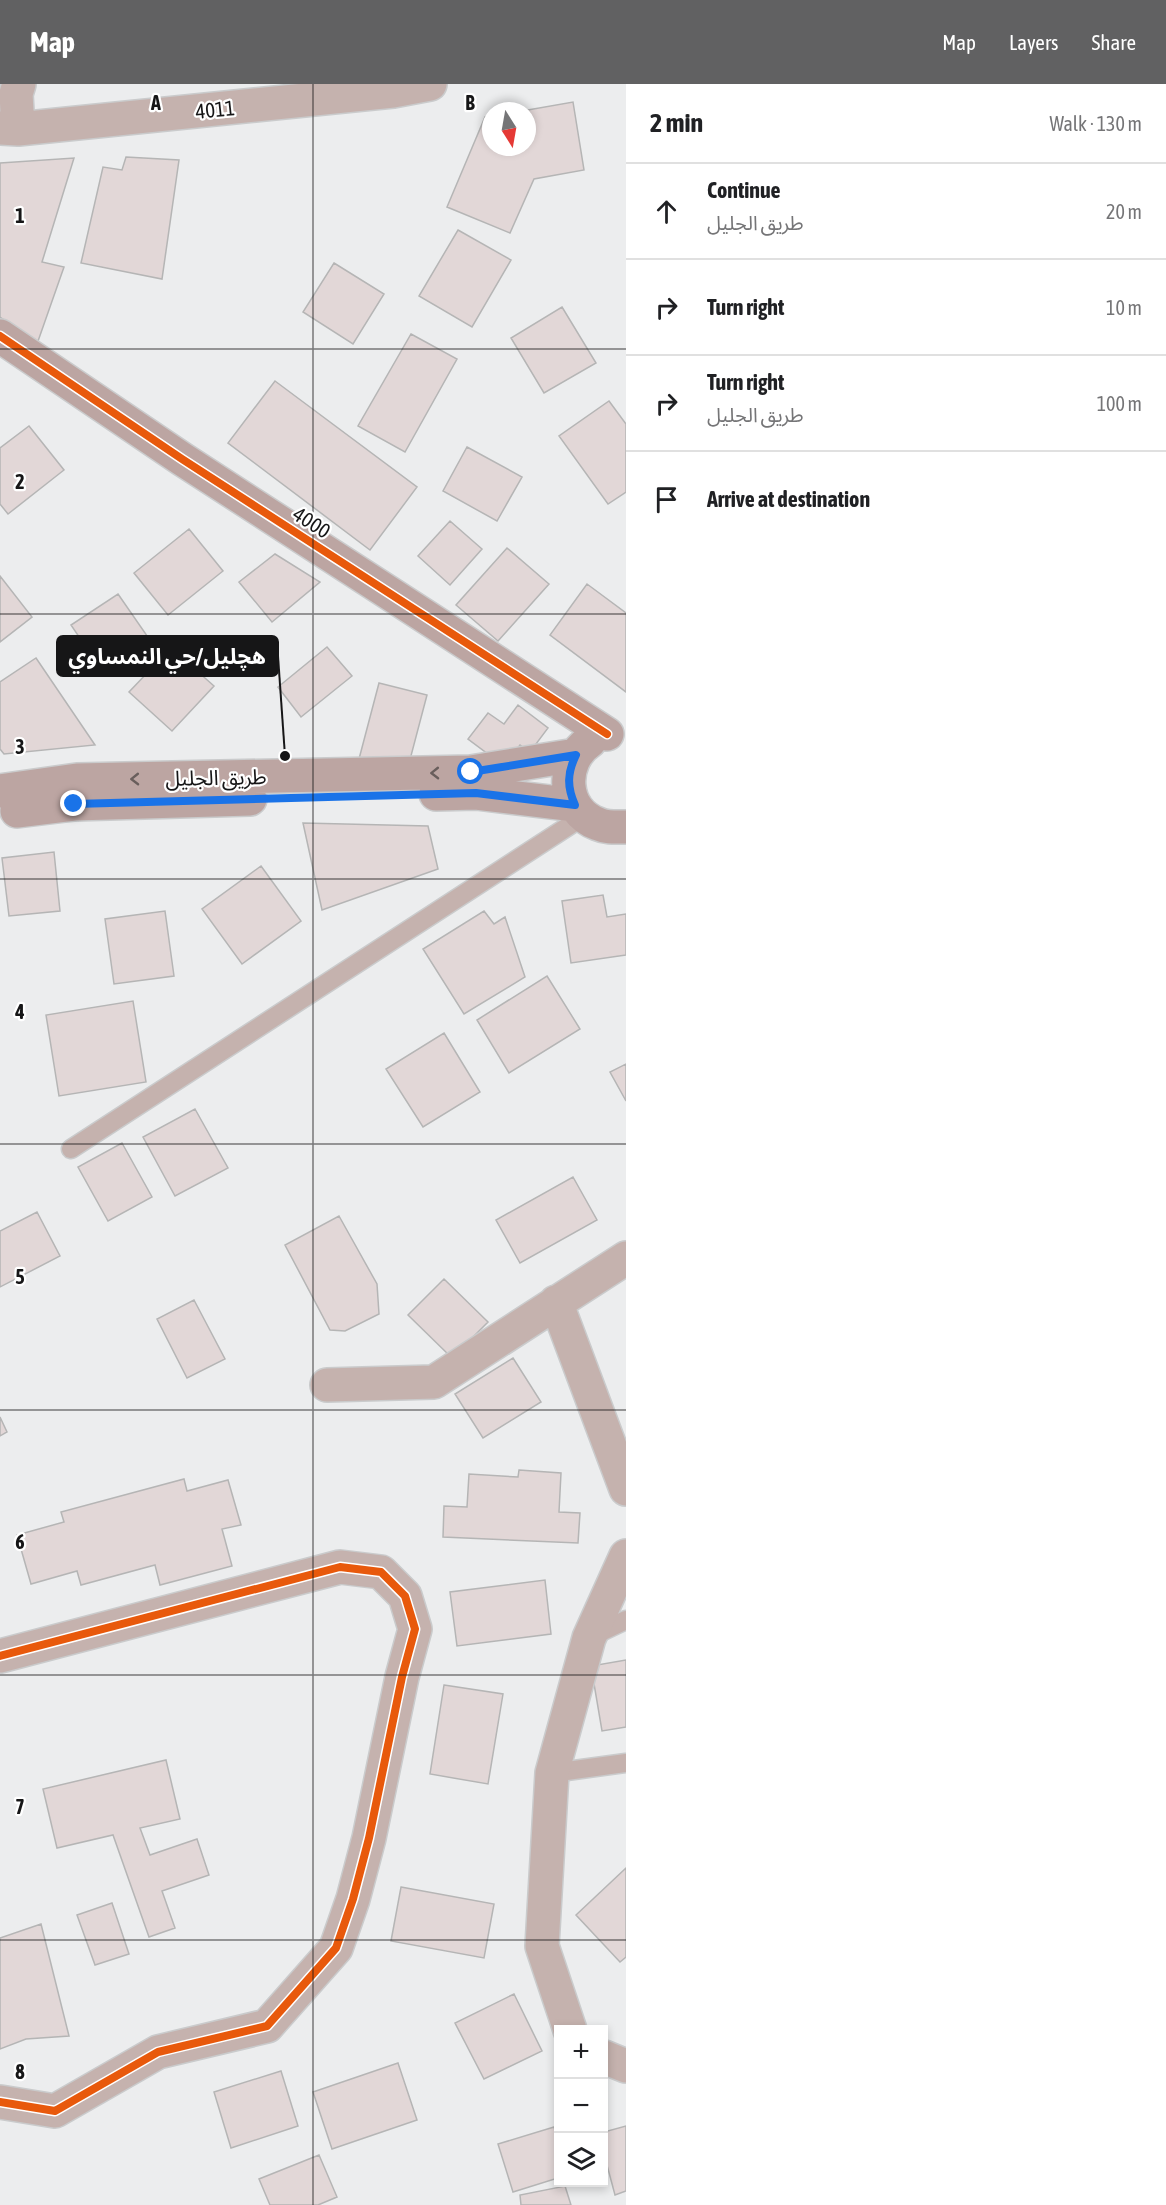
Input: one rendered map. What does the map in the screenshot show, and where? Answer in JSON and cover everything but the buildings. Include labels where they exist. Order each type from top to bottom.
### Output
[{"type":"street","points":[[9,129],[19,84]]},
{"type":"street","name":"4011","points":[[9,129],[430,84]]},
{"type":"street","name":"4000","points":[[0,336],[182,459],[617,734]]},
{"type":"street","points":[[580,811],[570,793],[568,780],[570,767],[576,755],[590,741],[617,734]]},
{"type":"street","name":"طريق الجليل","points":[[0,791],[77,780],[471,772],[576,755]]},
{"type":"street","name":"طريق الجليل","points":[[0,813],[74,804],[476,793],[580,811],[597,824],[626,827]]},
{"type":"street","points":[[327,1385],[434,1382],[626,1258]]},
{"type":"street","points":[[556,1302],[626,1488]]},
{"type":"street","points":[[568,2025],[542,1946],[552,1773],[589,1638],[626,1556]]},
{"type":"street","points":[[0,1656],[340,1568],[381,1572],[405,1596],[414,1629],[369,1838],[354,1899],[336,1948],[267,2026],[158,2052],[55,2111],[0,2102]]},
{"type":"street","points":[[608,2059],[626,2066]]},
{"type":"lane","points":[[71,1149],[580,811]]},
{"type":"lane","points":[[589,1638],[626,1620]]},
{"type":"lane","points":[[552,1773],[626,1763]]},
{"type":"cycle path","points":[[0,336],[182,459],[607,734]]},
{"type":"cycle path","points":[[0,1656],[340,1567],[381,1572],[405,1596],[415,1629],[402,1677],[369,1838],[353,1899],[336,1948],[267,2026],[158,2052],[55,2111],[0,2102]]},
{"type":"place","name":"هچليل/حي النمساوي","points":[[285,756]]},
{"type":"route","points":[[74,804],[476,793],[575,805],[568,780],[570,767],[576,755],[471,772]]}]
